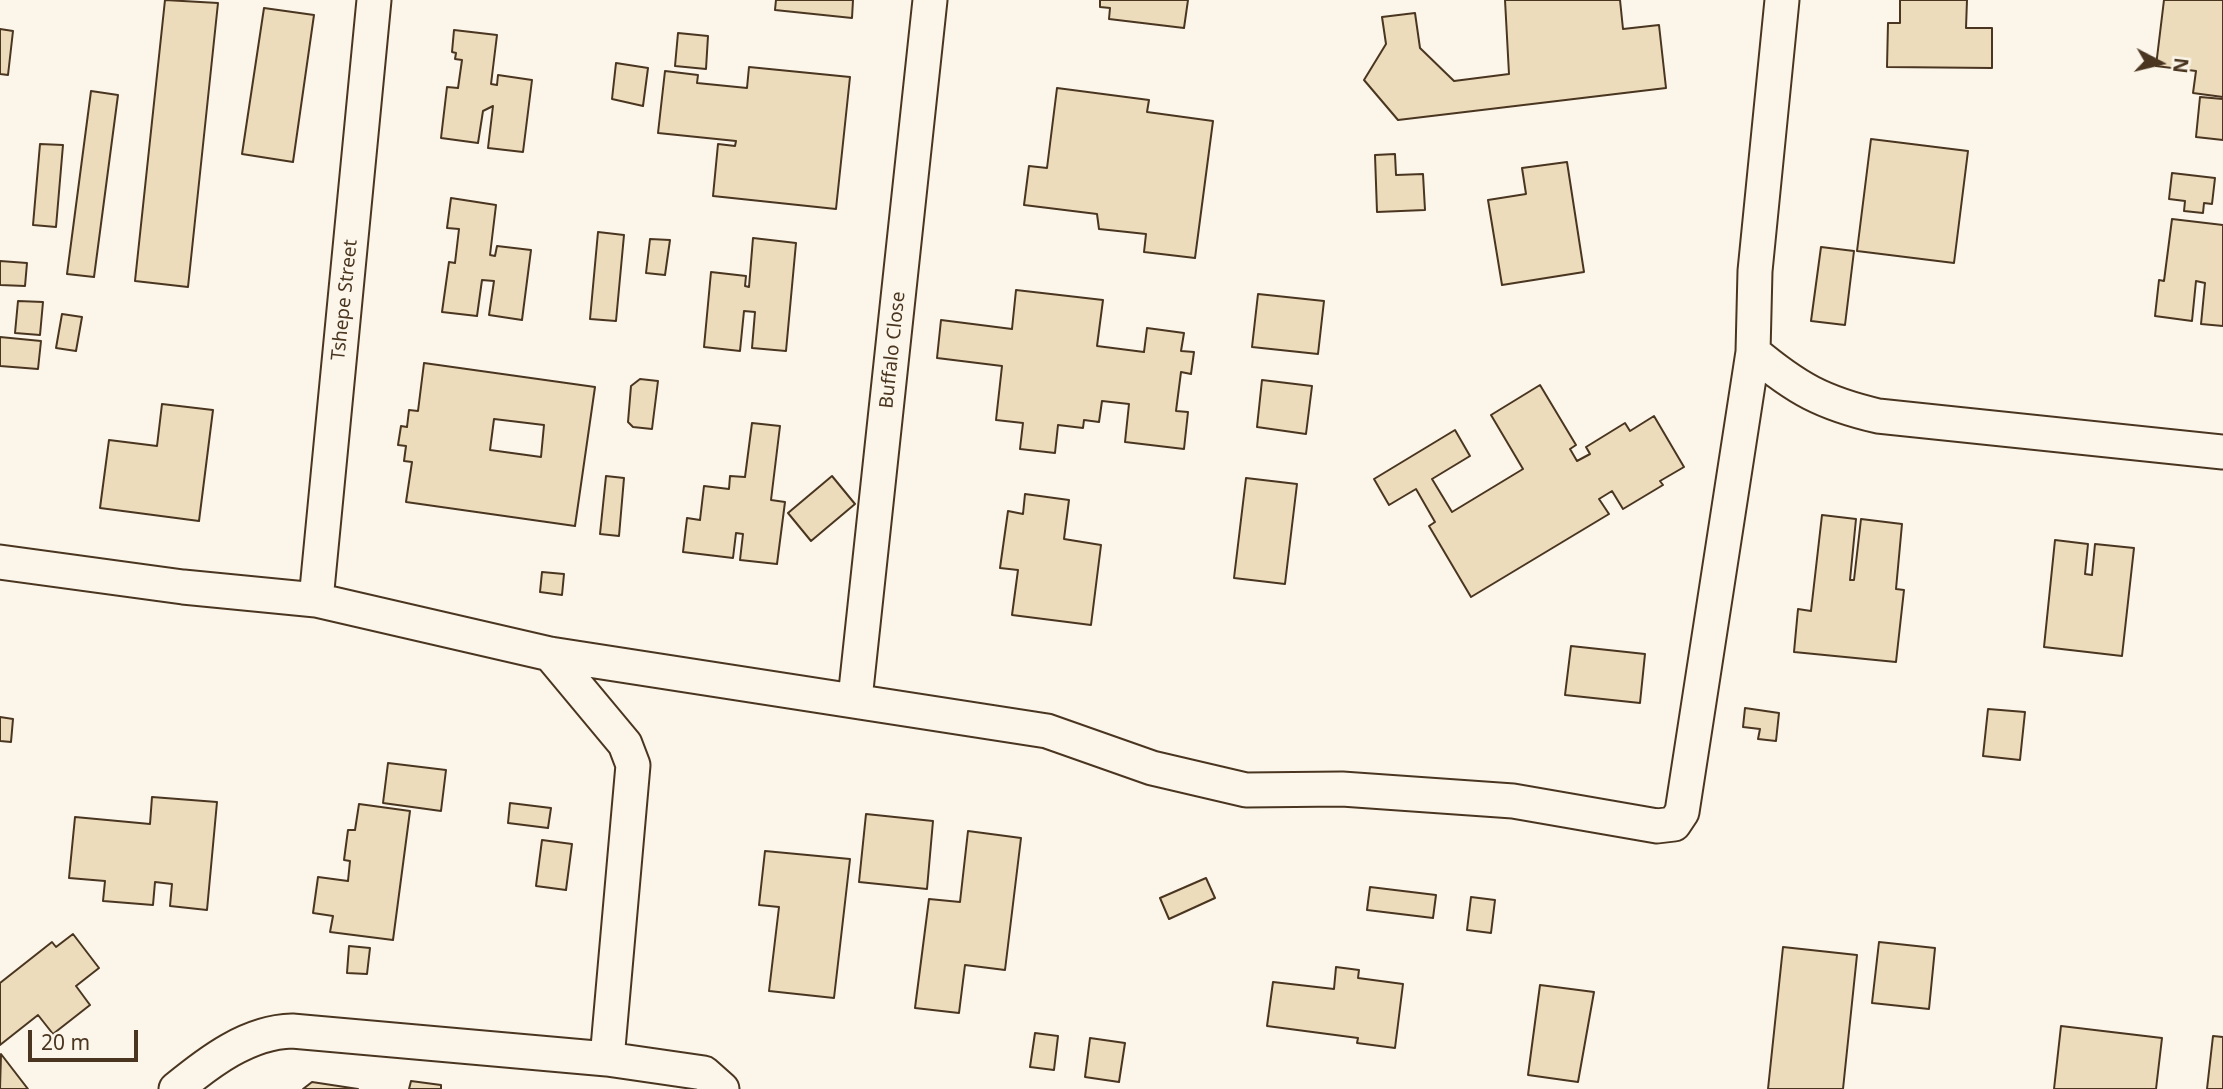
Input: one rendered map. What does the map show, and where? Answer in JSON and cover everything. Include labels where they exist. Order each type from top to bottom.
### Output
[{"type":"street","name":"Tshepe Street","points":[[316,600],[374,0]]},
{"type":"street","name":"Buffalo Close","points":[[855,699],[930,0]]},
{"type":"street","points":[[0,562],[183,587],[316,600],[550,653],[855,699],[1047,732],[1152,768],[1247,790],[1342,789],[1513,801],[1657,826],[1674,824],[1682,812],[1753,352],[1755,271],[1782,0]]},
{"type":"street","points":[[1753,352],[1782,377],[1832,405],[1878,416],[2223,452]]},
{"type":"street","points":[[550,653],[625,744],[633,765],[607,1059]]},
{"type":"street","points":[[176,1089],[230,1051],[263,1033],[277,1031],[607,1059],[704,1073],[722,1089]]},
{"type":"building","points":[[165,0],[218,3],[188,287],[135,281]]},
{"type":"building","points":[[776,0],[853,0],[852,18],[775,10]]},
{"type":"building","points":[[1100,0],[1188,0],[1184,28],[1109,19],[1110,8],[1100,7]]},
{"type":"building","points":[[1505,0],[1620,0],[1623,29],[1659,25],[1666,88],[1398,120],[1364,80],[1386,44],[1382,17],[1415,13],[1420,48],[1454,81],[1509,74]]},
{"type":"building","points":[[1900,0],[1967,0],[1966,28],[1992,28],[1992,68],[1887,67],[1888,23],[1900,23]]},
{"type":"building","points":[[2164,0],[2223,0],[2223,97],[2193,93],[2196,71],[2156,66]]},
{"type":"building","points":[[264,8],[314,15],[293,162],[242,154]]},
{"type":"building","points":[[0,29],[13,31],[8,75],[0,74]]},
{"type":"building","points":[[454,30],[497,35],[491,84],[497,85],[498,75],[532,80],[523,152],[488,148],[493,106],[483,111],[478,143],[441,138],[447,87],[458,88],[462,60],[455,59],[456,53],[452,52]]},
{"type":"building","points":[[678,33],[708,36],[706,69],[675,66]]},
{"type":"building","points":[[616,63],[648,68],[643,106],[612,99]]},
{"type":"building","points":[[749,67],[850,77],[836,209],[713,196],[718,144],[735,146],[736,141],[658,133],[665,71],[698,75],[697,83],[747,88]]},
{"type":"building","points":[[1057,88],[1149,100],[1147,112],[1213,121],[1195,258],[1144,252],[1146,234],[1099,229],[1097,214],[1024,205],[1029,166],[1047,168]]},
{"type":"building","points":[[91,91],[118,95],[94,277],[67,274]]},
{"type":"building","points":[[2200,97],[2223,99],[2223,140],[2196,137]]},
{"type":"building","points":[[1871,139],[1968,151],[1954,263],[1857,251]]},
{"type":"building","points":[[40,144],[63,145],[56,227],[33,225]]},
{"type":"building","points":[[1395,154],[1396,175],[1423,174],[1425,210],[1377,212],[1375,155]]},
{"type":"building","points":[[1567,162],[1584,272],[1502,285],[1488,200],[1526,194],[1522,168]]},
{"type":"building","points":[[2172,173],[2215,178],[2212,204],[2204,203],[2203,213],[2184,211],[2185,201],[2169,199]]},
{"type":"building","points":[[451,198],[496,205],[490,255],[495,256],[497,246],[531,250],[522,320],[489,315],[494,281],[482,280],[477,316],[442,312],[449,262],[455,263],[459,229],[447,228]]},
{"type":"building","points":[[2172,219],[2223,225],[2223,326],[2201,324],[2205,283],[2196,281],[2192,321],[2155,316],[2159,280],[2164,281]]},
{"type":"building","points":[[598,232],[624,235],[616,321],[590,319]]},
{"type":"building","points":[[753,238],[796,243],[786,351],[752,348],[755,312],[744,311],[740,351],[704,347],[711,272],[746,276],[745,286],[749,287]]},
{"type":"building","points":[[650,239],[670,240],[665,275],[646,273]]},
{"type":"building","points":[[1821,247],[1854,251],[1845,325],[1811,321]]},
{"type":"building","points":[[0,261],[27,263],[25,286],[0,285]]},
{"type":"building","points":[[1016,290],[1103,300],[1097,346],[1144,352],[1147,328],[1184,333],[1181,351],[1194,352],[1191,374],[1181,372],[1176,411],[1188,412],[1184,449],[1125,442],[1129,404],[1102,401],[1099,422],[1084,420],[1083,428],[1058,425],[1055,453],[1020,449],[1023,423],[996,420],[1002,366],[937,358],[941,320],[1012,329]]},
{"type":"building","points":[[1258,294],[1324,301],[1318,354],[1252,347]]},
{"type":"building","points":[[18,301],[43,302],[40,335],[15,333]]},
{"type":"building","points":[[62,314],[82,317],[76,351],[56,348]]},
{"type":"building","points":[[0,337],[41,341],[38,369],[0,366]]},
{"type":"building","points":[[424,363],[595,387],[575,526],[406,502],[412,462],[404,461],[406,446],[398,445],[401,426],[407,427],[409,410],[418,411]],"holes":[[[494,419],[544,425],[541,457],[490,450]]]},
{"type":"building","points":[[640,379],[658,381],[652,429],[633,427],[628,422],[631,386]]},
{"type":"building","points":[[1262,380],[1312,386],[1306,434],[1257,427]]},
{"type":"building","points":[[1540,385],[1576,445],[1570,449],[1577,461],[1590,454],[1586,447],[1625,423],[1630,431],[1654,416],[1684,467],[1660,481],[1663,485],[1623,509],[1612,491],[1599,499],[1609,514],[1471,597],[1429,526],[1435,522],[1416,489],[1389,505],[1374,479],[1455,430],[1470,456],[1432,479],[1452,512],[1523,469],[1491,415]]},
{"type":"building","points":[[162,404],[213,410],[199,521],[100,508],[109,440],[157,446]]},
{"type":"building","points":[[752,423],[780,426],[771,500],[785,502],[777,564],[740,560],[743,534],[736,533],[733,558],[683,552],[687,518],[700,520],[704,486],[729,489],[730,476],[745,477]]},
{"type":"building","points":[[606,476],[624,478],[619,536],[600,534]]},
{"type":"building","points":[[832,476],[855,504],[811,541],[788,513]]},
{"type":"building","points":[[1246,478],[1297,484],[1285,584],[1234,578]]},
{"type":"building","points":[[1025,494],[1069,500],[1064,539],[1101,545],[1091,625],[1012,615],[1018,570],[1000,568],[1008,511],[1023,514]]},
{"type":"building","points":[[1822,515],[1856,519],[1850,580],[1854,580],[1861,519],[1902,524],[1896,589],[1904,590],[1896,662],[1794,652],[1798,609],[1811,611]]},
{"type":"building","points":[[2055,540],[2088,544],[2085,574],[2092,575],[2095,544],[2134,548],[2122,656],[2044,647]]},
{"type":"building","points":[[542,572],[564,574],[562,595],[540,592]]},
{"type":"building","points":[[1571,646],[1645,654],[1640,703],[1565,695]]},
{"type":"building","points":[[1745,708],[1779,713],[1776,741],[1758,739],[1760,729],[1743,727]]},
{"type":"building","points":[[1988,709],[2025,712],[2020,760],[1983,756]]},
{"type":"building","points":[[0,717],[13,719],[11,742],[0,741]]},
{"type":"building","points":[[388,763],[446,770],[441,811],[383,803]]},
{"type":"building","points":[[152,797],[217,802],[207,910],[170,906],[172,884],[155,882],[153,905],[103,901],[105,881],[69,878],[75,817],[150,824]]},
{"type":"building","points":[[510,803],[551,808],[548,828],[508,823]]},
{"type":"building","points":[[359,804],[410,811],[393,940],[330,932],[333,916],[313,913],[318,877],[348,881],[350,861],[344,860],[348,830],[355,830]]},
{"type":"building","points":[[866,814],[933,821],[927,889],[859,882]]},
{"type":"building","points":[[968,831],[1021,838],[1005,970],[965,965],[959,1013],[915,1008],[929,899],[960,902]]},
{"type":"building","points":[[542,840],[572,844],[566,890],[536,886]]},
{"type":"building","points":[[765,851],[850,859],[834,998],[769,991],[779,907],[759,905]]},
{"type":"building","points":[[1206,878],[1215,898],[1169,919],[1160,898]]},
{"type":"building","points":[[1370,887],[1436,895],[1433,918],[1367,910]]},
{"type":"building","points":[[1471,897],[1495,900],[1491,933],[1467,930]]},
{"type":"building","points":[[73,934],[99,968],[76,986],[90,1005],[53,1034],[38,1015],[0,1045],[0,983],[52,942],[56,947]]},
{"type":"building","points":[[1879,942],[1935,948],[1929,1009],[1872,1003]]},
{"type":"building","points":[[349,946],[370,948],[367,974],[347,973]]},
{"type":"building","points":[[1783,947],[1857,955],[1843,1089],[1768,1089]]},
{"type":"building","points":[[1336,967],[1359,970],[1358,978],[1403,984],[1395,1048],[1357,1043],[1358,1038],[1267,1026],[1273,982],[1334,989]]},
{"type":"building","points":[[1540,985],[1594,992],[1578,1082],[1528,1075]]},
{"type":"building","points":[[2061,1026],[2162,1038],[2156,1089],[2054,1089]]},
{"type":"building","points":[[1035,1033],[1058,1036],[1054,1070],[1030,1067]]},
{"type":"building","points":[[2213,1036],[2223,1037],[2223,1089],[2207,1089]]},
{"type":"building","points":[[1090,1038],[1125,1043],[1119,1082],[1085,1077]]},
{"type":"building","points":[[1,1054],[28,1089],[0,1089]]},
{"type":"building","points":[[411,1081],[441,1085],[441,1089],[409,1089]]},
{"type":"building","points":[[312,1082],[358,1089],[303,1089]]}]
